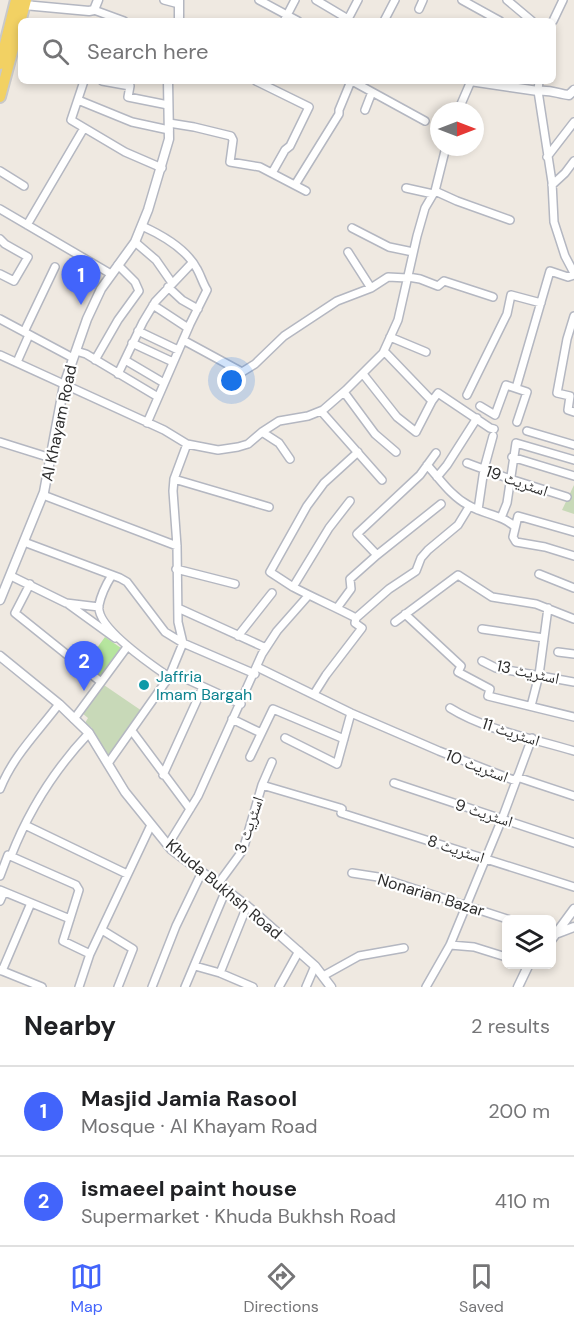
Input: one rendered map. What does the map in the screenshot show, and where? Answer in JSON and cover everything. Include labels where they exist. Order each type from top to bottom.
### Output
[{"type":"main road","points":[[0,64],[22,2]]},
{"type":"main road","points":[[18,18],[22,2]]},
{"type":"main road","points":[[0,97],[18,19]]},
{"type":"street","points":[[95,18],[93,10],[98,0]]},
{"type":"street","points":[[164,0],[179,2],[179,18]]},
{"type":"street","points":[[262,1],[286,18],[295,0]]},
{"type":"street","points":[[316,0],[345,18]]},
{"type":"street","points":[[349,18],[358,0]]},
{"type":"street","points":[[385,18],[394,0]]},
{"type":"street","points":[[419,9],[423,0]]},
{"type":"street","points":[[462,0],[495,18]]},
{"type":"street","points":[[507,0],[528,18]]},
{"type":"street","points":[[554,18],[562,0]]},
{"type":"street","points":[[22,2],[93,10],[116,18]]},
{"type":"street","points":[[83,84],[71,120],[125,152],[162,168]]},
{"type":"street","points":[[119,84],[130,86],[128,97],[168,105]]},
{"type":"street","name":"Al Khayam Road","points":[[0,600],[43,495],[64,385],[74,354],[101,288],[135,242],[162,168],[169,139],[168,84]]},
{"type":"street","points":[[262,84],[309,107],[290,146],[285,150],[272,173]]},
{"type":"street","points":[[295,185],[339,114],[351,84]]},
{"type":"street","points":[[357,84],[424,122]]},
{"type":"street","points":[[462,102],[469,84]]},
{"type":"street","points":[[508,84],[539,86],[563,94],[569,94],[574,90]]},
{"type":"street","points":[[516,388],[550,271],[568,277],[574,274],[554,222],[552,185],[539,86]]},
{"type":"street","points":[[365,110],[372,92]]},
{"type":"street","points":[[78,100],[132,122],[169,127],[194,127],[231,136],[233,140],[230,162],[260,166],[306,191]]},
{"type":"street","points":[[547,157],[574,122]]},
{"type":"street","points":[[27,225],[84,128]]},
{"type":"street","points":[[0,355],[164,430],[187,444],[218,450],[248,444],[279,421],[308,416],[321,411],[345,392],[384,351],[398,320],[425,208],[434,193],[444,156]]},
{"type":"street","points":[[552,185],[574,161]]},
{"type":"street","points":[[0,171],[24,186]]},
{"type":"street","points":[[406,188],[434,193],[510,220]]},
{"type":"street","points":[[0,210],[111,274]]},
{"type":"street","points":[[142,226],[166,237],[196,267],[207,290],[147,423]]},
{"type":"street","points":[[352,228],[388,247],[413,252]]},
{"type":"street","points":[[0,241],[28,257],[14,281],[0,274]]},
{"type":"street","points":[[135,242],[156,260],[170,285],[182,300],[198,309]]},
{"type":"street","points":[[348,252],[371,288]]},
{"type":"street","points":[[118,374],[153,305],[192,263]]},
{"type":"street","points":[[95,360],[118,320],[139,291],[135,282],[118,265]]},
{"type":"street","points":[[17,362],[55,267]]},
{"type":"street","points":[[183,340],[242,372],[249,369],[284,336],[307,320],[337,301],[371,288],[388,277],[420,279],[438,286],[444,281],[493,297]]},
{"type":"street","points":[[467,395],[507,314],[511,295],[541,303]]},
{"type":"street","points":[[153,305],[188,328]]},
{"type":"street","points":[[574,316],[567,339],[557,393],[570,396],[568,410],[574,412]]},
{"type":"street","points":[[0,319],[74,354],[95,360],[158,397]]},
{"type":"street","points":[[138,331],[178,350]]},
{"type":"street","points":[[390,337],[426,352]]},
{"type":"street","points":[[132,343],[173,362]]},
{"type":"street","points":[[384,351],[432,401]]},
{"type":"street","points":[[125,360],[164,383]]},
{"type":"street","points":[[363,374],[397,417],[416,432],[438,393],[490,428],[494,433],[483,469],[478,510]]},
{"type":"street","points":[[480,406],[495,415],[506,385],[527,392],[517,422]]},
{"type":"street","points":[[345,392],[375,434],[396,452]]},
{"type":"street","points":[[321,411],[382,480]]},
{"type":"street","points":[[437,477],[477,418]]},
{"type":"street","points":[[527,431],[574,445]]},
{"type":"street","points":[[262,432],[279,443],[290,459]]},
{"type":"street","points":[[0,442],[51,458]]},
{"type":"street","points":[[501,518],[507,503],[516,443],[574,460]]},
{"type":"street","points":[[109,762],[170,674],[183,643],[178,622],[177,546],[173,506],[174,479],[187,444]]},
{"type":"street","points":[[356,618],[307,597],[270,572],[307,506],[324,483],[358,452]]},
{"type":"street","points":[[377,555],[357,534],[420,475],[436,453]]},
{"type":"street","points":[[512,458],[574,476]]},
{"type":"street","name":"اسٹریٹ 19","points":[[467,463],[567,497]]},
{"type":"street","points":[[427,465],[455,497],[470,507],[501,518],[515,526]]},
{"type":"street","points":[[174,479],[269,507]]},
{"type":"street","points":[[43,495],[177,546]]},
{"type":"street","points":[[293,587],[329,528],[350,501]]},
{"type":"street","points":[[337,609],[351,589],[350,579],[441,504]]},
{"type":"street","points":[[356,618],[389,589],[416,571],[421,558],[458,525],[470,507]]},
{"type":"street","points":[[574,532],[518,516],[513,537],[516,542],[545,547],[574,556]]},
{"type":"street","name":"اسٹریٹ 10","points":[[24,542],[112,574],[127,582],[165,632],[183,643],[314,694],[351,713],[439,751],[517,779],[574,796]]},
{"type":"street","points":[[177,569],[235,584]]},
{"type":"street","points":[[112,574],[99,607],[104,619],[124,644]]},
{"type":"street","points":[[539,574],[574,588]]},
{"type":"street","points":[[395,622],[458,575],[492,597],[536,604],[574,619]]},
{"type":"street","points":[[11,576],[66,603],[170,674],[241,704]]},
{"type":"street","points":[[30,584],[15,613],[101,682]]},
{"type":"street","points":[[238,636],[272,593]]},
{"type":"street","points":[[168,845],[198,796],[266,648],[307,597]]},
{"type":"street","points":[[66,603],[99,607]]},
{"type":"street","points":[[178,608],[266,648]]},
{"type":"street","points":[[531,706],[539,675],[548,608]]},
{"type":"street","points":[[405,614],[461,666],[458,672],[490,689],[488,696],[574,717]]},
{"type":"street","points":[[314,694],[323,678],[362,628],[356,623],[356,618]]},
{"type":"street","points":[[482,628],[544,639]]},
{"type":"street","points":[[74,718],[101,682],[124,644]]},
{"type":"street","points":[[558,652],[574,654]]},
{"type":"street","name":"Khuda Bukhsh Road","points":[[0,656],[59,704],[89,733],[125,792],[168,845],[247,906],[299,951],[315,966],[331,987]]},
{"type":"street","name":"اسٹریٹ 13","points":[[482,661],[496,668],[574,682]]},
{"type":"street","points":[[163,775],[203,687]]},
{"type":"street","points":[[0,789],[26,744],[59,704]]},
{"type":"street","name":"اسٹریٹ 11","points":[[450,708],[490,726],[574,751]]},
{"type":"street","points":[[250,757],[273,709],[344,739]]},
{"type":"street","points":[[285,738],[337,764],[351,713]]},
{"type":"street","points":[[232,719],[261,733]]},
{"type":"street","points":[[132,731],[190,809]]},
{"type":"street","points":[[0,876],[29,814],[49,781],[68,754],[89,733]]},
{"type":"street","points":[[426,987],[450,945],[502,819],[532,738]]},
{"type":"street","name":"اسٹریٹ 3","points":[[218,884],[243,850],[262,785],[272,762]]},
{"type":"street","name":"اسٹریٹ 9","points":[[394,783],[574,843]]},
{"type":"street","name":"اسٹریٹ 8","points":[[262,785],[342,810],[340,813],[574,887]]},
{"type":"street","points":[[25,825],[127,874]]},
{"type":"street","points":[[79,987],[90,954],[151,825]]},
{"type":"street","points":[[10,856],[76,885],[78,890],[64,942],[90,954]]},
{"type":"street","points":[[152,987],[176,926],[202,872]]},
{"type":"street","name":"Nonarian Bazar","points":[[352,873],[378,877],[502,917]]},
{"type":"street","points":[[185,987],[226,890]]},
{"type":"street","points":[[0,901],[2,891],[70,919]]},
{"type":"street","points":[[31,903],[1,970],[42,987]]},
{"type":"street","points":[[220,973],[247,906]]},
{"type":"street","points":[[556,931],[574,909]]},
{"type":"street","points":[[556,934],[574,927]]},
{"type":"street","points":[[102,930],[133,949],[118,987]]},
{"type":"street","points":[[450,945],[474,947],[502,955]]},
{"type":"street","points":[[322,976],[359,956],[404,948]]},
{"type":"street","points":[[279,987],[299,951]]},
{"type":"street","points":[[195,966],[220,973],[253,987]]},
{"type":"street","points":[[306,987],[315,966]]},
{"type":"street","points":[[518,987],[525,969]]},
{"type":"green space","points":[[574,485],[574,514],[562,510]]},
{"type":"green space","points":[[105,637],[121,648],[100,678],[85,666],[96,654],[94,652]]},
{"type":"green space","points":[[101,683],[142,711],[107,761],[89,733],[92,728],[85,723],[88,718],[82,713]]},
{"type":"place","name":"Masjid Jamia Rasool","points":[[81,305]]},
{"type":"place","name":"Jaffria Imam Bargah","points":[[144,685]]},
{"type":"place","name":"ismaeel paint house","points":[[84,691]]}]
